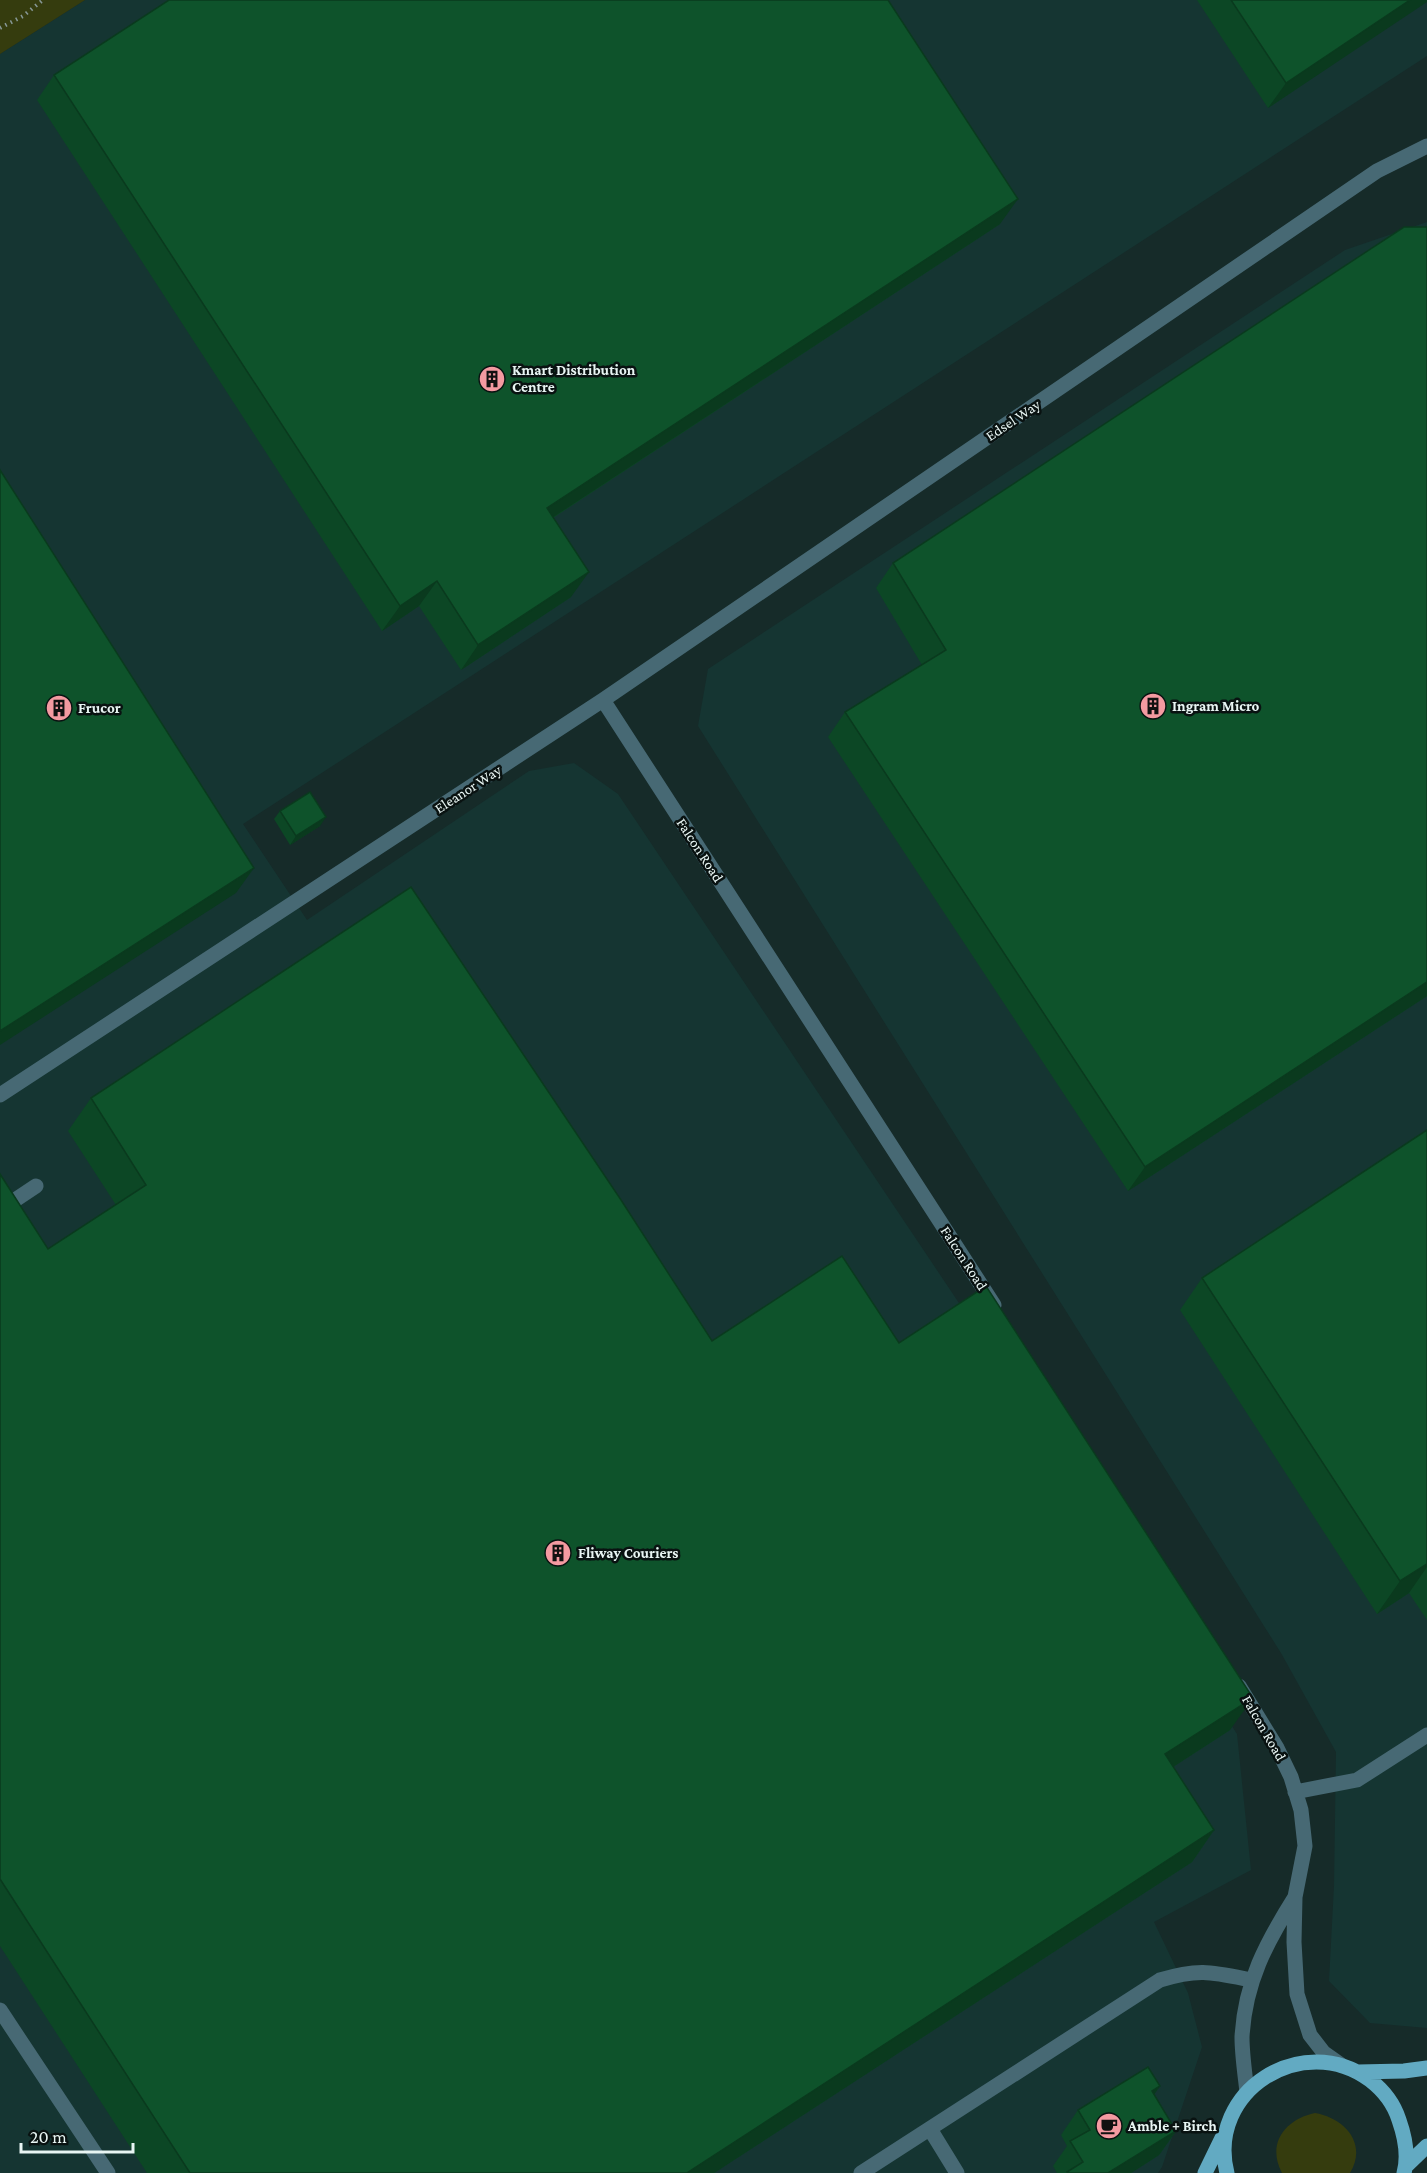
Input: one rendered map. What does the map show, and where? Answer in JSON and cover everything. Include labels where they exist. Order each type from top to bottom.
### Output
[{"type":"main road","points":[[1205,2173],[1226,2132],[1233,2111],[1246,2092],[1266,2075],[1290,2064],[1315,2061],[1341,2065],[1358,2072],[1380,2088],[1397,2111],[1406,2138],[1405,2170]]},
{"type":"main road","points":[[1358,2072],[1404,2071],[1427,2067]]},
{"type":"main road","points":[[1226,2132],[1223,2160],[1227,2173]]},
{"type":"main road","points":[[1405,2170],[1427,2146]]},
{"type":"street","name":"Edsel Way","points":[[603,700],[1377,171],[1427,146]]},
{"type":"street","name":"Eleanor Way","points":[[0,1095],[603,700]]},
{"type":"street","name":"Falcon Road","points":[[603,700],[1000,1314]]},
{"type":"street","points":[[0,1210],[36,1186]]},
{"type":"street","name":"Falcon Road","points":[[1233,1676],[1277,1749],[1291,1777],[1304,1824],[1305,1846],[1295,1897],[1294,1942],[1297,1994],[1310,2035],[1324,2053],[1341,2065]]},
{"type":"street","points":[[1295,1792],[1357,1780],[1427,1734]]},
{"type":"street","name":"Falcon Road","points":[[1246,2092],[1242,2039],[1251,1980],[1271,1936],[1295,1897]]},
{"type":"street","points":[[861,2173],[1160,1980],[1185,1972],[1208,1972],[1251,1980]]},
{"type":"street","points":[[0,2010],[108,2173]]},
{"type":"street","points":[[930,2129],[957,2173]]},
{"type":"path","points":[[0,28],[23,16],[43,0]]},
{"type":"shaded area","points":[[85,0],[1427,0],[1427,56],[243,824],[307,920],[529,771],[574,763],[618,794],[965,1312],[1237,1734],[1251,1870],[1154,1922],[1188,1993],[1202,2047],[1158,2173],[0,2173],[0,54]]},
{"type":"shaded area","points":[[1427,222],[1427,2028],[1370,2023],[1329,1981],[1334,1886],[1336,1752],[1281,1653],[698,726],[708,669],[1345,250]]},
{"type":"green space","points":[[0,0],[85,0],[0,54]]},
{"type":"green space","points":[[1315,2113],[1335,2120],[1350,2134],[1356,2152],[1350,2173],[1282,2173],[1276,2152],[1282,2134],[1295,2121]]},
{"type":"building","name":"Kmart Distribution Centre","points":[[169,0],[888,0],[1018,199],[547,508],[589,572],[478,645],[437,581],[400,606],[54,75]]},
{"type":"building","points":[[1231,0],[1410,0],[1286,83]]},
{"type":"building","name":"Ingram Micro","points":[[1404,227],[1427,227],[1427,982],[1145,1167],[845,712],[946,650],[893,563]]},
{"type":"building","name":"Frucor","points":[[0,470],[254,868],[0,1031]]},
{"type":"building","points":[[310,792],[326,817],[296,836],[280,811]]},
{"type":"building","name":"Fliway Couriers","points":[[411,887],[621,1200],[712,1341],[842,1256],[899,1343],[986,1286],[1253,1698],[1165,1754],[1214,1830],[687,2173],[190,2173],[0,1879],[0,1174],[48,1249],[146,1185],[91,1098]]},
{"type":"building","points":[[1427,1130],[1427,1564],[1400,1581],[1202,1278]]},
{"type":"building","name":"Amble + Birch","points":[[1148,2067],[1160,2086],[1152,2091],[1176,2131],[1108,2173],[1068,2173],[1083,2162],[1070,2141],[1090,2130],[1078,2110]]},
{"type":"place","name":"Kmart Distribution Centre","points":[[492,379]]},
{"type":"place","name":"Ingram Micro","points":[[1153,706]]},
{"type":"place","name":"Frucor","points":[[59,708]]},
{"type":"place","name":"Fliway Couriers","points":[[558,1553]]},
{"type":"place","name":"Amble + Birch","points":[[1109,2126]]}]
